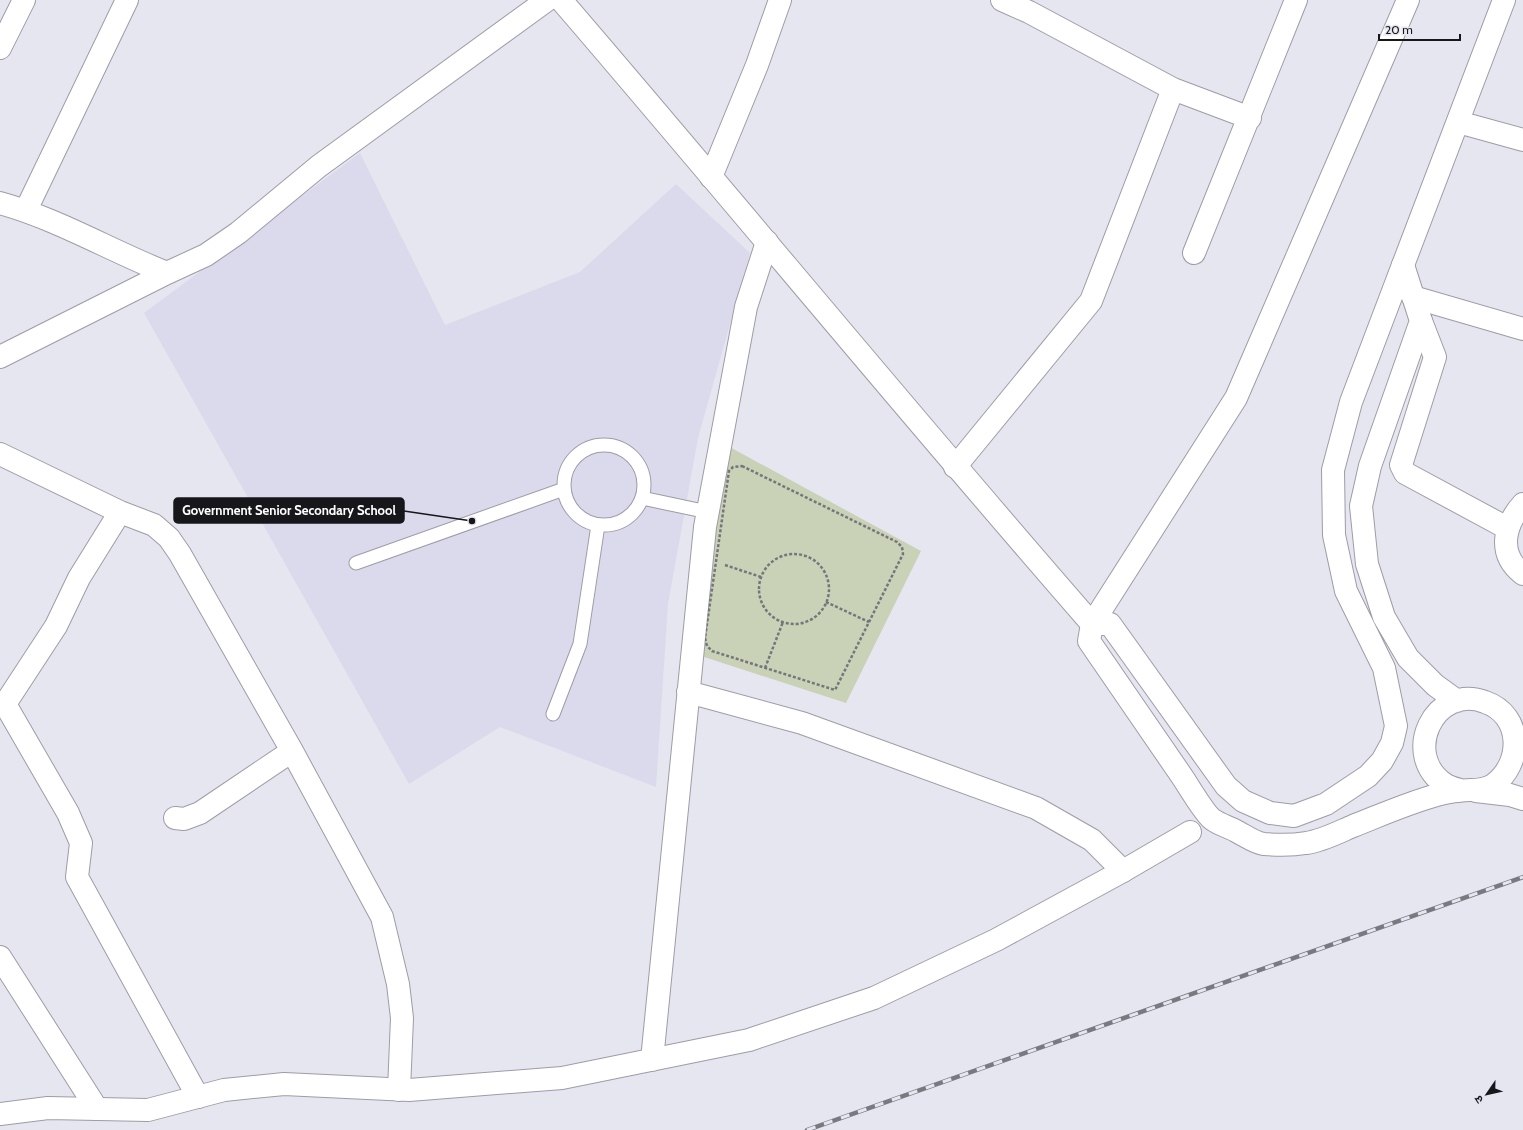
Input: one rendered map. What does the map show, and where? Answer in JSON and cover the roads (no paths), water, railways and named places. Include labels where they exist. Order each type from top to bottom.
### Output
[{"type":"street","points":[[0,48],[24,0]]},
{"type":"street","points":[[26,210],[127,0]]},
{"type":"street","points":[[0,357],[206,255],[238,233],[319,166],[547,0]]},
{"type":"street","points":[[561,0],[768,242],[955,467],[1092,624],[1110,624],[1226,786],[1243,801],[1270,813],[1294,816],[1326,804],[1368,776],[1382,761],[1392,743],[1396,726],[1384,668],[1346,592],[1334,535],[1333,470],[1350,402],[1504,0]]},
{"type":"street","points":[[711,177],[757,65],[780,0]]},
{"type":"street","points":[[1002,0],[1029,12],[1173,89],[1250,118]]},
{"type":"street","points":[[1194,253],[1250,118],[1296,0]]},
{"type":"street","points":[[1408,0],[1236,398],[1092,624],[1089,641],[1211,819],[1262,844],[1307,844],[1392,810],[1437,795],[1468,791],[1491,786],[1503,777],[1512,764],[1520,737],[1498,709],[1486,702],[1472,699],[1457,701],[1443,707],[1432,718],[1425,731],[1424,747],[1427,762],[1434,775],[1446,785],[1468,791],[1510,795],[1523,799]]},
{"type":"street","points":[[955,467],[1091,300],[1173,89]]},
{"type":"street","points":[[1458,122],[1523,140]]},
{"type":"street","points":[[0,203],[26,210],[167,273]]},
{"type":"street","points":[[652,1060],[688,692],[708,512],[746,307],[768,242]]},
{"type":"street","points":[[1403,265],[1421,321],[1435,357],[1401,465],[1405,473],[1507,528]]},
{"type":"street","points":[[1413,297],[1523,329]]},
{"type":"street","points":[[1421,321],[1370,466],[1361,506],[1363,528],[1367,564],[1384,617],[1408,658],[1435,685],[1457,701]]},
{"type":"street","points":[[0,454],[120,512],[154,525],[169,538],[180,554],[292,751],[382,917],[398,984],[401,1011],[399,1090]]},
{"type":"street","points":[[1523,504],[1513,515],[1507,528],[1506,542],[1509,557],[1517,569],[1523,574]]},
{"type":"street","points":[[120,512],[79,578],[56,626],[5,704],[68,813],[81,843],[77,877],[198,1097]]},
{"type":"street","points":[[688,692],[802,723],[1036,808],[1092,840],[1123,871]]},
{"type":"street","points":[[1394,735],[1425,737]]},
{"type":"street","points":[[175,818],[184,819],[200,813],[292,751]]},
{"type":"street","points":[[0,1114],[48,1108],[148,1110],[224,1090],[284,1084],[399,1090],[562,1078],[749,1040],[874,998],[996,940],[1123,871],[1190,832]]},
{"type":"street","points":[[0,957],[97,1109]]},
{"type":"lane","points":[[600,444],[613,445],[625,450],[635,458],[642,470],[644,484],[642,498],[635,510],[625,519],[612,524],[598,525],[585,520],[575,513],[567,502],[564,489],[567,470],[577,454],[588,448],[600,444]]},
{"type":"lane","points":[[356,562],[564,489]]},
{"type":"lane","points":[[642,498],[708,512]]},
{"type":"lane","points":[[553,714],[580,644],[598,525]]},
{"type":"railway","points":[[807,1130],[1523,877]]},
{"type":"place","name":"Government Senior Secondary School","points":[[472,521]]}]
